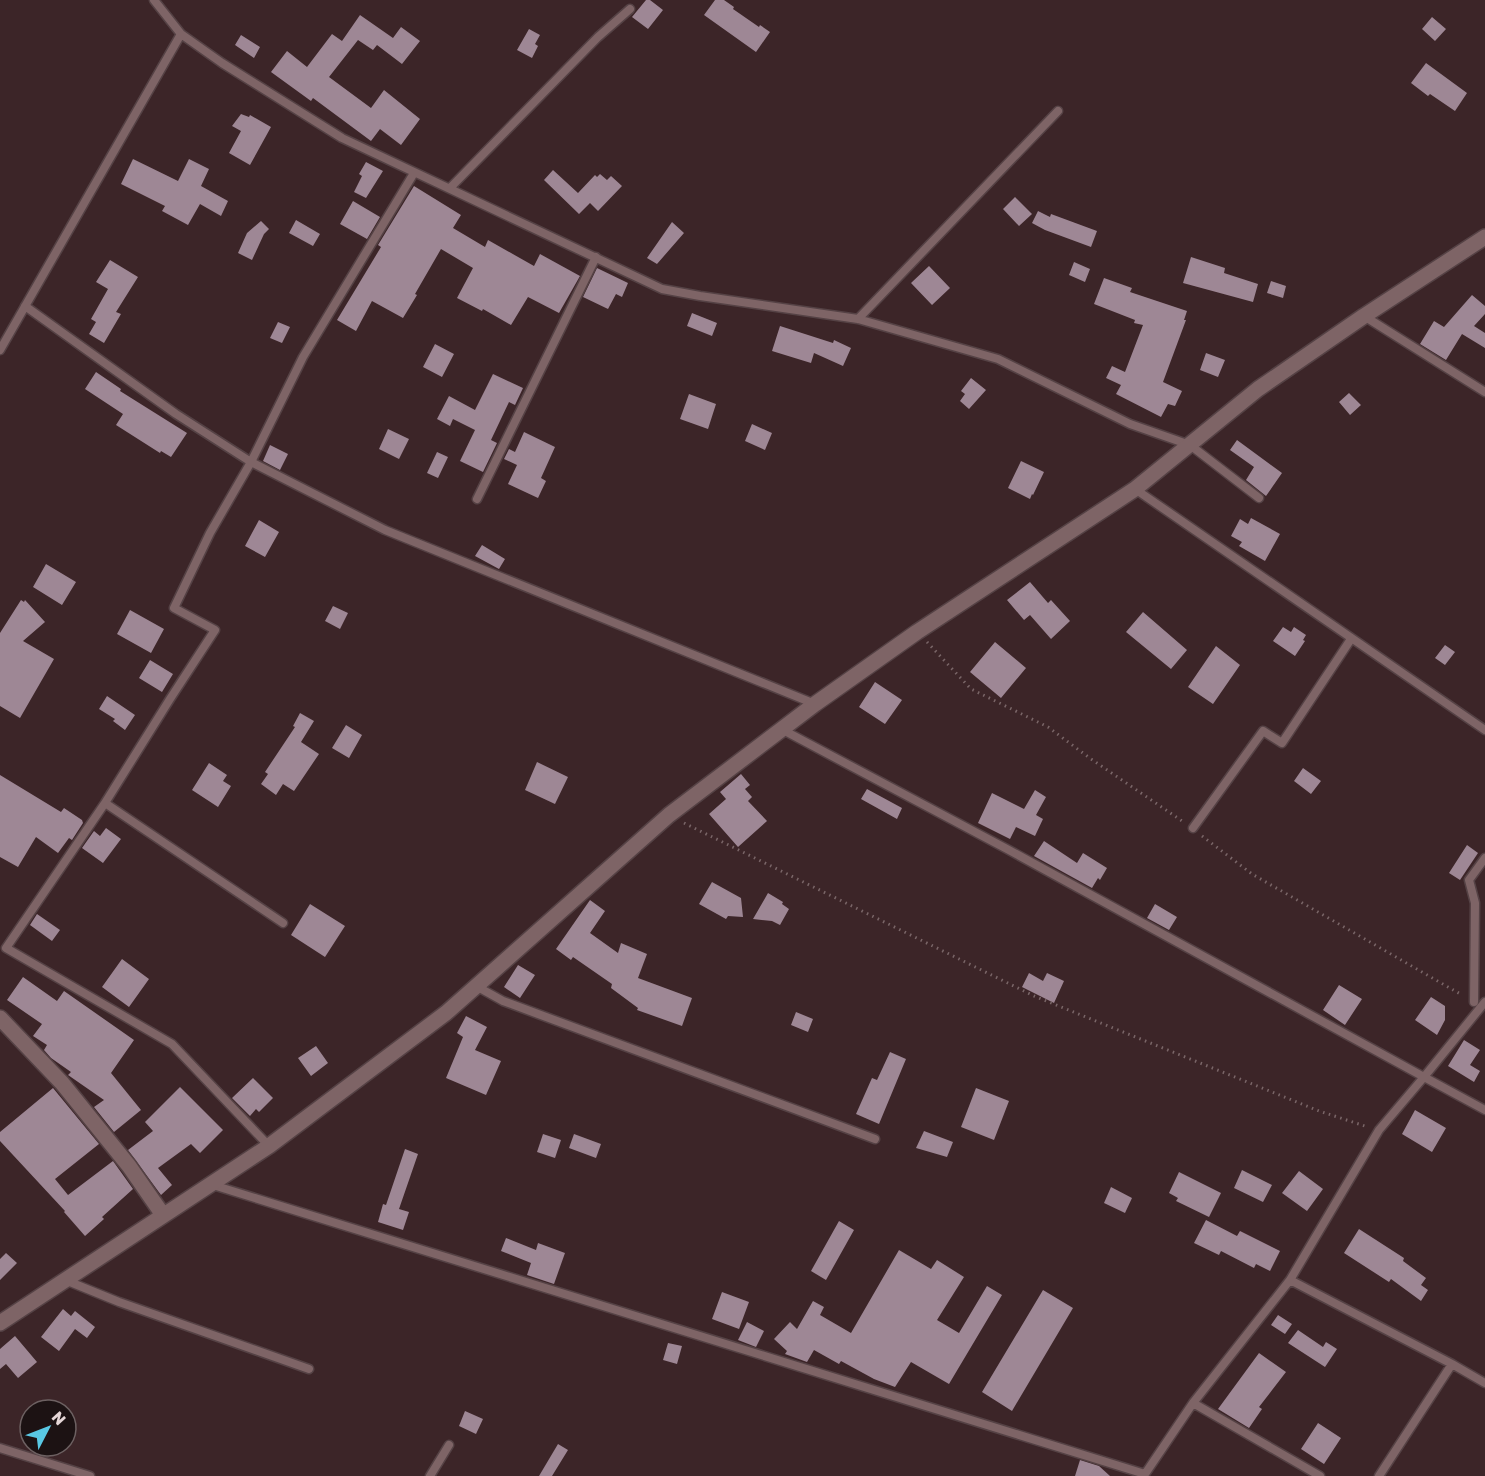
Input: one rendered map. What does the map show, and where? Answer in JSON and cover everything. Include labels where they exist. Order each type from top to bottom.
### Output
[{"type":"street","points":[[0,1323],[163,1215],[213,1185],[269,1146],[446,1013],[669,815],[815,704],[917,632],[1135,489],[1258,389],[1485,237]]},
{"type":"street","points":[[0,1018],[62,1083],[129,1166],[163,1215]]},
{"type":"lane","points":[[153,0],[181,34],[222,63],[342,138],[662,289],[858,319],[998,358],[1130,424],[1190,445],[1259,498]]},
{"type":"lane","points":[[450,188],[598,37],[630,9]]},
{"type":"lane","points":[[0,350],[181,34]]},
{"type":"lane","points":[[858,319],[1058,111]]},
{"type":"lane","points":[[269,1146],[171,1044],[6,948],[105,803],[215,630],[174,608],[210,533],[251,462],[303,357],[414,173]]},
{"type":"lane","points":[[477,499],[596,257]]},
{"type":"lane","points":[[25,306],[176,414],[251,462],[385,530],[815,704]]},
{"type":"lane","points":[[1364,316],[1485,393]]},
{"type":"lane","points":[[1135,489],[1485,730]]},
{"type":"lane","points":[[1193,828],[1263,731],[1282,743],[1351,639]]},
{"type":"lane","points":[[783,730],[1008,849],[1485,1110]]},
{"type":"lane","points":[[105,803],[283,923]]},
{"type":"lane","points":[[1474,1002],[1475,903],[1469,880],[1485,858]]},
{"type":"lane","points":[[476,986],[503,1001],[875,1139]]},
{"type":"lane","points":[[213,1185],[1145,1475],[1193,1403],[1290,1280],[1378,1130],[1485,1002]]},
{"type":"lane","points":[[65,1280],[118,1302],[309,1368]]},
{"type":"lane","points":[[1290,1280],[1485,1383]]},
{"type":"lane","points":[[1379,1476],[1452,1364]]},
{"type":"lane","points":[[1193,1403],[1320,1476]]},
{"type":"lane","points":[[429,1476],[449,1445]]},
{"type":"lane","points":[[0,1448],[90,1476]]},
{"type":"path","points":[[669,815],[1034,996],[1319,1111],[1378,1130]]},
{"type":"building","points":[[646,0],[650,0],[663,10],[648,29],[632,17]]},
{"type":"building","points":[[715,0],[724,0],[734,7],[733,9],[770,32],[756,52],[704,15]]},
{"type":"building","points":[[360,15],[393,38],[401,27],[420,41],[402,64],[377,45],[373,50],[358,40],[329,77],[371,108],[384,90],[420,119],[401,145],[380,129],[371,141],[313,98],[311,101],[271,72],[287,51],[307,67],[332,34],[342,41]]},
{"type":"building","points":[[1432,17],[1446,29],[1435,41],[1422,29]]},
{"type":"building","points":[[529,29],[540,35],[532,58],[517,50]]},
{"type":"building","points":[[241,35],[260,47],[254,58],[235,45]]},
{"type":"building","points":[[1426,63],[1467,93],[1455,111],[1430,94],[1428,96],[1411,83]]},
{"type":"building","points":[[241,114],[249,117],[250,115],[271,127],[250,165],[229,153],[241,131],[232,126]]},
{"type":"building","points":[[133,159],[178,181],[189,159],[209,169],[201,186],[228,201],[221,216],[200,204],[188,225],[162,211],[165,206],[121,184]]},
{"type":"building","points":[[366,162],[383,171],[366,198],[354,192],[362,176],[359,174]]},
{"type":"building","points":[[553,170],[578,193],[595,175],[597,177],[600,174],[607,180],[611,176],[622,186],[598,211],[590,203],[579,214],[544,180]]},
{"type":"building","points":[[414,186],[461,215],[453,228],[485,247],[488,240],[534,266],[540,254],[580,276],[559,313],[528,297],[511,325],[457,298],[473,268],[441,249],[403,318],[372,301],[356,331],[337,320],[381,247],[378,245]]},
{"type":"building","points":[[1015,197],[1032,214],[1019,226],[1003,209]]},
{"type":"building","points":[[353,201],[380,217],[367,239],[340,224]]},
{"type":"building","points":[[1038,211],[1050,217],[1051,214],[1097,231],[1091,247],[1032,223]]},
{"type":"building","points":[[296,220],[320,234],[313,246],[289,233]]},
{"type":"building","points":[[261,221],[269,229],[264,234],[252,260],[238,253],[247,233]]},
{"type":"building","points":[[672,222],[684,233],[657,264],[647,258]]},
{"type":"building","points":[[1191,257],[1225,268],[1224,273],[1258,284],[1253,302],[1183,283]]},
{"type":"building","points":[[110,260],[138,277],[116,312],[121,314],[104,343],[89,334],[96,322],[91,319],[108,289],[96,282]]},
{"type":"building","points":[[1074,262],[1090,269],[1085,282],[1069,275]]},
{"type":"building","points":[[929,266],[950,288],[932,305],[911,283]]},
{"type":"building","points":[[597,268],[628,283],[622,297],[616,294],[608,309],[583,297]]},
{"type":"building","points":[[1104,278],[1132,288],[1130,292],[1187,311],[1184,320],[1186,320],[1163,382],[1182,391],[1175,406],[1168,404],[1161,417],[1116,394],[1121,385],[1106,378],[1112,366],[1125,372],[1143,325],[1094,304]]},
{"type":"building","points":[[1271,281],[1286,286],[1283,298],[1267,293]]},
{"type":"building","points":[[1472,295],[1485,306],[1485,314],[1474,326],[1485,333],[1485,348],[1462,334],[1446,360],[1420,344],[1434,321],[1444,327]]},
{"type":"building","points":[[692,313],[717,323],[712,336],[687,326]]},
{"type":"building","points":[[278,322],[290,327],[282,343],[270,338]]},
{"type":"building","points":[[780,326],[833,343],[834,340],[851,348],[843,366],[814,353],[811,363],[772,351]]},
{"type":"building","points":[[435,344],[454,354],[442,377],[423,367]]},
{"type":"building","points":[[1206,353],[1225,360],[1218,377],[1200,370]]},
{"type":"building","points":[[96,372],[121,389],[120,391],[187,433],[171,457],[161,451],[160,453],[116,425],[123,414],[85,389]]},
{"type":"building","points":[[493,374],[523,388],[515,405],[509,402],[491,440],[497,443],[483,472],[460,461],[475,430],[453,419],[450,426],[437,419],[449,396],[475,410]]},
{"type":"building","points":[[971,378],[986,390],[969,409],[960,401],[965,394],[961,391]]},
{"type":"building","points":[[1349,393],[1361,405],[1350,415],[1339,402]]},
{"type":"building","points":[[689,394],[716,404],[708,429],[680,419]]},
{"type":"building","points":[[752,424],[772,433],[765,450],[745,441]]},
{"type":"building","points":[[388,429],[409,439],[399,459],[379,449]]},
{"type":"building","points":[[524,432],[555,447],[541,478],[546,481],[538,498],[508,484],[517,465],[504,459],[509,449],[515,452]]},
{"type":"building","points":[[1237,440],[1282,473],[1266,496],[1246,480],[1254,467],[1230,450]]},
{"type":"building","points":[[270,445],[288,454],[280,470],[263,461]]},
{"type":"building","points":[[437,452],[448,457],[438,478],[427,473]]},
{"type":"building","points":[[1021,461],[1044,472],[1030,499],[1008,488]]},
{"type":"building","points":[[1251,518],[1280,534],[1265,561],[1239,546],[1242,542],[1231,536],[1240,519],[1248,524]]},
{"type":"building","points":[[259,520],[279,532],[265,557],[245,546]]},
{"type":"building","points":[[482,545],[505,559],[499,569],[475,556]]},
{"type":"building","points":[[46,564],[76,582],[62,605],[33,587]]},
{"type":"building","points":[[1030,582],[1048,603],[1051,600],[1070,621],[1051,639],[1030,615],[1024,620],[1007,600]]},
{"type":"building","points":[[21,600],[24,602],[25,600],[45,622],[23,641],[54,659],[20,718],[0,706],[0,633]]},
{"type":"building","points":[[333,606],[348,613],[340,629],[325,621]]},
{"type":"building","points":[[130,610],[164,629],[151,653],[117,634]]},
{"type":"building","points":[[1143,612],[1187,650],[1171,669],[1126,632]]},
{"type":"building","points":[[1283,627],[1291,632],[1294,627],[1306,635],[1303,640],[1305,641],[1295,656],[1273,641]]},
{"type":"building","points":[[995,642],[1026,668],[1001,698],[970,672]]},
{"type":"building","points":[[1445,645],[1455,652],[1445,665],[1435,658]]},
{"type":"building","points":[[1216,646],[1240,665],[1213,704],[1188,687]]},
{"type":"building","points":[[150,660],[173,674],[162,692],[139,678]]},
{"type":"building","points":[[875,682],[902,700],[885,724],[859,707]]},
{"type":"building","points":[[107,696],[135,715],[125,730],[113,721],[115,719],[99,709]]},
{"type":"building","points":[[300,713],[314,721],[301,742],[319,754],[294,791],[283,784],[276,795],[261,784],[268,774],[265,772],[295,727],[293,726]]},
{"type":"building","points":[[346,725],[362,735],[349,758],[332,748]]},
{"type":"building","points":[[537,762],[568,777],[555,804],[525,790]]},
{"type":"building","points":[[209,763],[227,775],[223,781],[231,786],[218,807],[192,790]]},
{"type":"building","points":[[1303,768],[1321,781],[1311,794],[1294,781]]},
{"type":"building","points":[[741,774],[750,785],[745,789],[752,797],[748,801],[767,821],[738,847],[709,814],[726,799],[720,792]]},
{"type":"building","points":[[0,775],[61,812],[64,808],[82,820],[83,823],[72,840],[69,838],[58,853],[36,837],[18,867],[0,857]]},
{"type":"building","points":[[867,789],[902,808],[897,819],[861,799]]},
{"type":"building","points":[[1035,790],[1046,797],[1036,815],[1043,819],[1035,836],[1016,827],[1010,839],[978,823],[992,793],[1024,809]]},
{"type":"building","points":[[106,828],[121,839],[103,863],[82,848],[94,831],[100,836]]},
{"type":"building","points":[[1044,841],[1077,863],[1083,853],[1107,868],[1092,888],[1034,856]]},
{"type":"building","points":[[1467,845],[1478,853],[1460,880],[1449,873]]},
{"type":"building","points":[[712,882],[741,898],[743,917],[728,916],[726,919],[699,904]]},
{"type":"building","points":[[768,893],[783,902],[782,904],[789,909],[780,925],[772,921],[753,919]]},
{"type":"building","points":[[590,900],[605,911],[590,933],[618,953],[621,943],[647,954],[638,978],[692,998],[682,1026],[637,1010],[638,1008],[611,988],[612,984],[573,957],[571,960],[556,949]]},
{"type":"building","points":[[310,904],[345,926],[325,957],[291,935]]},
{"type":"building","points":[[1155,904],[1177,917],[1169,930],[1147,918]]},
{"type":"building","points":[[37,914],[60,930],[52,941],[30,925]]},
{"type":"building","points":[[122,959],[149,979],[129,1007],[102,987]]},
{"type":"building","points":[[518,965],[535,975],[520,998],[504,987]]},
{"type":"building","points":[[1029,973],[1043,981],[1047,973],[1064,981],[1054,1003],[1022,987]]},
{"type":"building","points":[[23,977],[57,1001],[64,991],[134,1040],[111,1073],[141,1110],[114,1132],[94,1107],[104,1100],[68,1075],[71,1072],[51,1058],[44,1050],[47,1045],[33,1036],[42,1024],[7,1000]]},
{"type":"building","points":[[1339,985],[1362,999],[1345,1025],[1323,1010]]},
{"type":"building","points":[[1431,997],[1445,1006],[1445,1020],[1437,1035],[1415,1020]]},
{"type":"building","points":[[796,1012],[813,1019],[808,1032],[791,1025]]},
{"type":"building","points":[[466,1016],[487,1027],[475,1050],[501,1061],[486,1095],[446,1078],[463,1037],[457,1033]]},
{"type":"building","points":[[1464,1040],[1480,1050],[1470,1065],[1480,1071],[1474,1082],[1448,1066]]},
{"type":"building","points":[[316,1046],[328,1063],[311,1076],[298,1058]]},
{"type":"building","points":[[890,1052],[906,1059],[879,1124],[856,1114],[872,1078],[877,1080]]},
{"type":"building","points":[[253,1078],[273,1098],[259,1112],[256,1109],[250,1116],[232,1098]]},
{"type":"building","points":[[180,1087],[223,1130],[200,1153],[191,1144],[158,1168],[172,1185],[161,1195],[128,1150],[153,1131],[145,1122]]},
{"type":"building","points":[[53,1088],[99,1144],[55,1179],[68,1195],[113,1161],[133,1189],[85,1236],[0,1141],[0,1132]]},
{"type":"building","points":[[976,1088],[1009,1101],[994,1140],[961,1127]]},
{"type":"building","points":[[1415,1110],[1446,1128],[1432,1152],[1402,1134]]},
{"type":"building","points":[[924,1131],[953,1142],[947,1157],[916,1148]]},
{"type":"building","points":[[543,1134],[561,1140],[555,1158],[537,1152]]},
{"type":"building","points":[[574,1134],[601,1144],[596,1158],[569,1148]]},
{"type":"building","points":[[405,1149],[418,1154],[399,1209],[409,1212],[403,1230],[378,1222]]},
{"type":"building","points":[[1242,1170],[1272,1185],[1263,1202],[1234,1188]]},
{"type":"building","points":[[1299,1171],[1323,1189],[1307,1211],[1282,1193]]},
{"type":"building","points":[[1179,1172],[1221,1193],[1209,1217],[1176,1201],[1178,1198],[1169,1193]]},
{"type":"building","points":[[1111,1187],[1132,1198],[1125,1213],[1104,1203]]},
{"type":"building","points":[[1206,1220],[1237,1236],[1240,1231],[1280,1251],[1270,1271],[1256,1264],[1254,1268],[1221,1251],[1219,1255],[1194,1243]]},
{"type":"building","points":[[839,1221],[854,1230],[826,1280],[811,1271]]},
{"type":"building","points":[[1359,1229],[1404,1258],[1403,1261],[1426,1278],[1421,1285],[1428,1290],[1421,1301],[1391,1279],[1389,1282],[1344,1253]]},
{"type":"building","points":[[506,1238],[536,1250],[538,1243],[565,1253],[554,1284],[527,1275],[531,1263],[501,1251]]},
{"type":"building","points":[[899,1250],[931,1269],[937,1260],[964,1277],[937,1320],[959,1333],[987,1286],[1002,1295],[949,1384],[911,1362],[895,1387],[874,1379],[841,1361],[839,1364],[814,1350],[807,1362],[785,1354],[787,1351],[774,1339],[790,1322],[797,1329],[813,1301],[824,1307],[820,1315],[851,1333]]},
{"type":"building","points":[[6,1253],[17,1263],[0,1280],[0,1259]]},
{"type":"building","points":[[1043,1290],[1073,1308],[1012,1411],[982,1392]]},
{"type":"building","points":[[722,1292],[749,1302],[739,1329],[712,1319]]},
{"type":"building","points":[[63,1309],[71,1316],[75,1311],[95,1327],[87,1338],[75,1329],[59,1351],[41,1337]]},
{"type":"building","points":[[1278,1315],[1292,1324],[1285,1334],[1271,1325]]},
{"type":"building","points":[[747,1322],[764,1331],[756,1347],[738,1340]]},
{"type":"building","points":[[1298,1330],[1323,1347],[1326,1342],[1337,1349],[1325,1367],[1288,1343]]},
{"type":"building","points":[[15,1336],[37,1362],[18,1378],[6,1364],[0,1369],[0,1349]]},
{"type":"building","points":[[668,1343],[682,1346],[677,1364],[663,1360]]},
{"type":"building","points":[[1259,1353],[1286,1372],[1259,1407],[1262,1409],[1249,1428],[1218,1409]]},
{"type":"building","points":[[465,1411],[483,1419],[476,1434],[459,1426]]},
{"type":"building","points":[[1318,1423],[1341,1438],[1324,1464],[1301,1449]]},
{"type":"building","points":[[558,1444],[568,1450],[552,1476],[539,1476]]},
{"type":"building","points":[[1080,1460],[1099,1466],[1110,1476],[1075,1476]]}]
